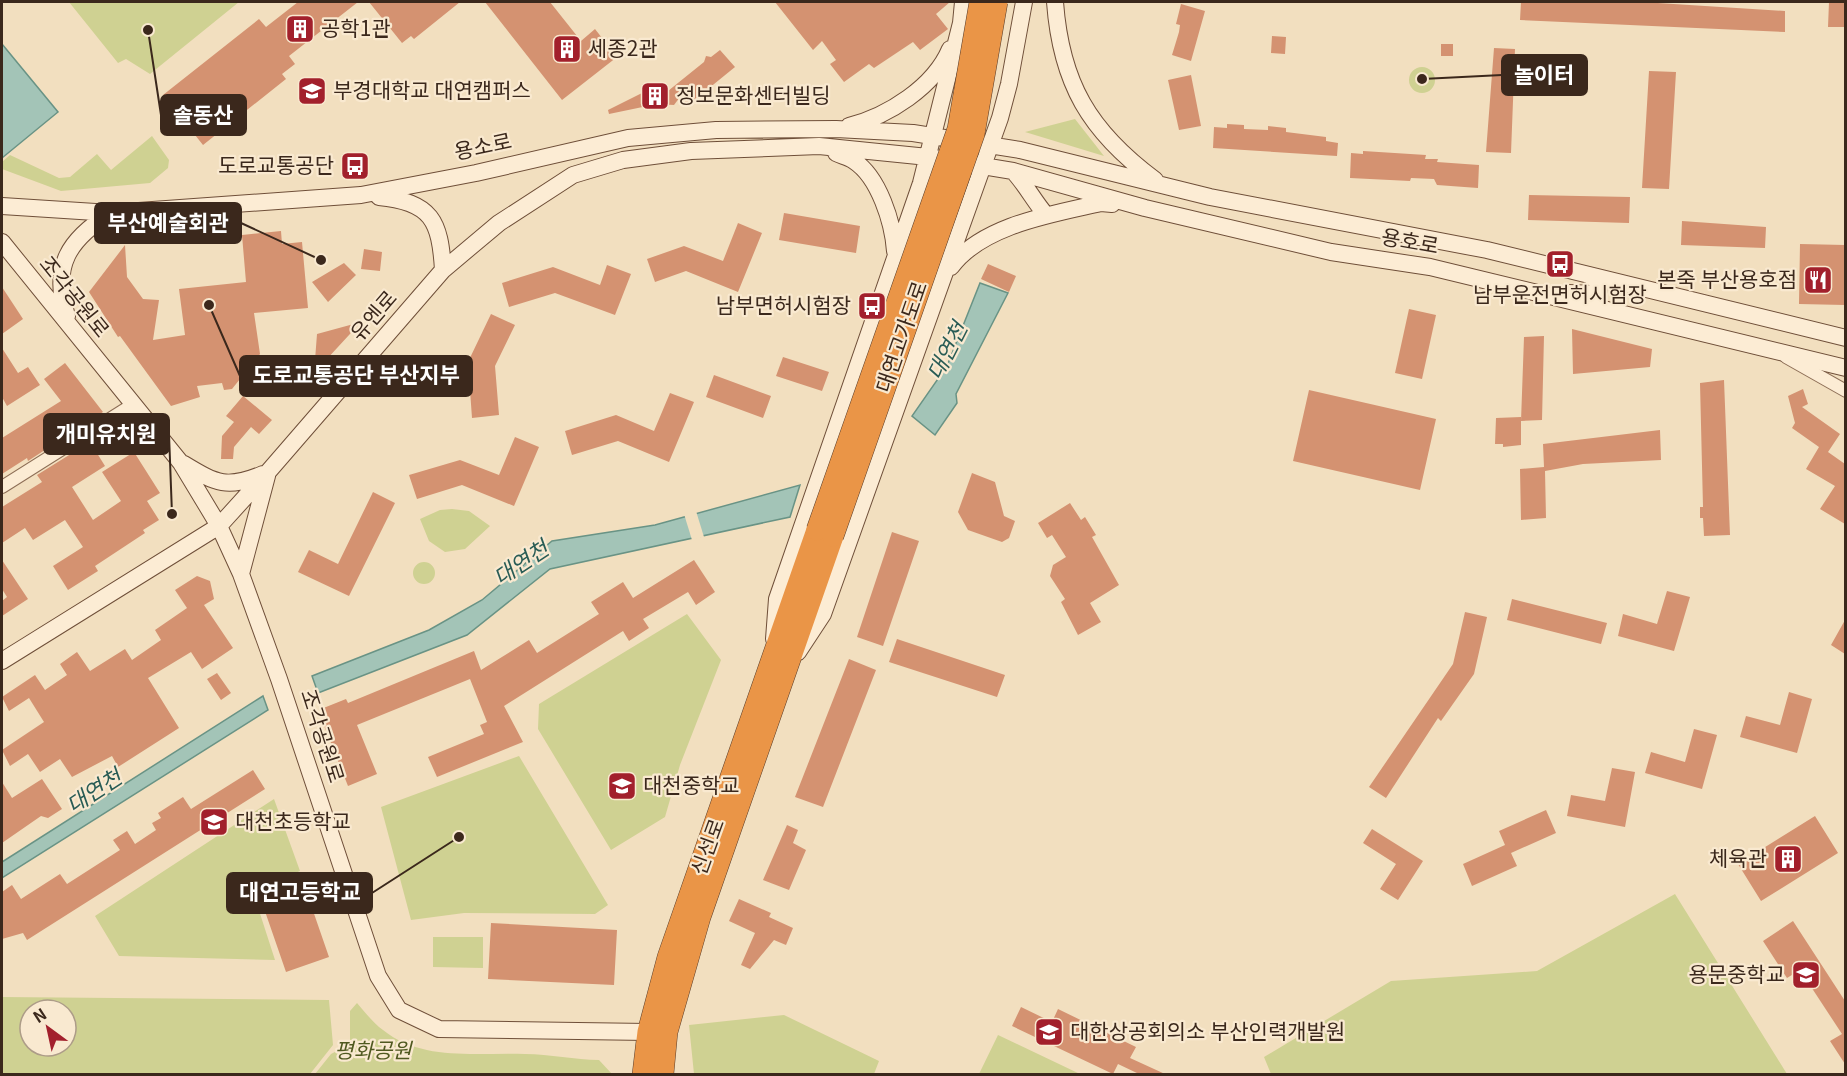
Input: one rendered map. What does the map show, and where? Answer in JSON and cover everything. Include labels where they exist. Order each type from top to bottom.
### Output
[{"type":"highway","name":"대연고가도로","points":[[780,666],[958,129],[980,2]]},
{"type":"highway","name":"대연고가도로","points":[[825,533],[974,134],[997,2]]},
{"type":"highway","name":"신선로","points":[[643,1074],[648,1032],[668,957],[780,666]]},
{"type":"highway","points":[[663,1074],[667,1032],[700,917],[780,666]]},
{"type":"main road","points":[[780,666],[777,598],[928,158],[961,23],[963,2]]},
{"type":"main road","points":[[780,666],[823,614],[943,277],[982,143],[1009,84],[1024,2]]},
{"type":"main road","points":[[1054,2],[1057,34],[1069,78],[1084,109],[1098,130],[1129,160],[1161,184]]},
{"type":"main road","points":[[836,129],[863,122],[881,114],[914,92],[947,56],[961,23]]},
{"type":"main road","name":"용소로","points":[[2,206],[111,213],[361,195],[476,173],[628,138],[716,130],[836,129],[933,136],[982,143]]},
{"type":"main road","name":"용호로","points":[[982,143],[1210,197],[1487,250],[1845,338]]},
{"type":"main road","points":[[819,146],[975,164]]},
{"type":"main road","points":[[819,146],[855,161],[872,181],[894,228],[895,258]]},
{"type":"main road","name":"유엔로","points":[[219,526],[443,270],[499,223],[573,175],[623,160],[691,151],[819,146]]},
{"type":"main road","name":"용호로","points":[[975,164],[1014,171],[1145,208],[1331,252],[1430,267],[1845,369]]},
{"type":"main road","points":[[1014,171],[1029,188],[1036,204],[1046,215]]},
{"type":"main road","points":[[361,195],[399,199],[424,210],[441,236],[443,270]]},
{"type":"main road","points":[[943,277],[960,255],[1016,224],[1101,203],[1145,208]]},
{"type":"main road","points":[[70,326],[60,294],[62,272],[69,251],[86,228],[111,213]]},
{"type":"main road","name":"조각공원로","points":[[2,242],[132,405],[181,462],[219,526],[241,574],[279,678],[378,976],[399,1010],[439,1029],[648,1032]]},
{"type":"main road","points":[[1430,267],[1418,258],[1416,253],[1420,249],[1468,252],[1487,250]]},
{"type":"main road","points":[[1540,294],[1557,292],[1595,294],[1599,290],[1599,283],[1589,275]]},
{"type":"main road","points":[[181,462],[205,477],[222,483],[240,484],[268,472]]},
{"type":"main road","points":[[241,574],[268,472]]},
{"type":"main road","points":[[2,662],[219,526]]},
{"type":"street","points":[[1777,352],[1845,391]]},
{"type":"street","points":[[2,487],[132,405]]},
{"type":"green space","points":[[69,2],[239,2],[150,74],[126,59],[118,63]]},
{"type":"green space","points":[[1422,67],[1431,71],[1435,80],[1431,89],[1422,93],[1413,89],[1409,80],[1413,71]]},
{"type":"green space","points":[[1075,119],[1104,156],[1025,132]]},
{"type":"green space","points":[[152,136],[169,160],[168,168],[150,183],[61,191],[2,169],[2,162],[10,155],[59,178],[70,177],[97,154],[111,170]]},
{"type":"green space","points":[[440,510],[469,511],[490,526],[465,549],[445,552],[429,541],[420,519]]},
{"type":"green space","points":[[424,562],[432,565],[435,573],[432,581],[424,584],[416,581],[413,573],[416,565]]},
{"type":"green space","points":[[687,614],[721,660],[680,765],[665,817],[611,850],[538,729],[539,704]]},
{"type":"green space","points":[[519,756],[608,905],[595,914],[464,913],[411,920],[381,807]]},
{"type":"green space","points":[[274,799],[300,871],[253,892],[275,960],[119,956],[95,916]]},
{"type":"green space","points":[[1675,894],[1787,1074],[1271,1074],[1264,1057],[1391,981],[1537,971]]},
{"type":"green space","points":[[433,937],[483,937],[483,968],[433,967]]},
{"type":"green space","points":[[2,997],[329,1000],[333,1045],[310,1074],[2,1074]]},
{"type":"green space","name":"평화공원","points":[[357,1003],[383,1030],[415,1047],[451,1053],[534,1054],[599,1060],[612,1074],[315,1074],[331,1054],[350,1044],[350,1011]]},
{"type":"green space","points":[[784,1015],[879,1061],[874,1074],[694,1074],[689,1025]]},
{"type":"green space","points":[[998,1035],[1080,1074],[979,1074]]},
{"type":"shaded area","points":[[2,44],[58,112],[2,158]]},
{"type":"shaded area","points":[[980,283],[1008,293],[956,394],[957,403],[935,435],[912,416],[947,366]]},
{"type":"shaded area","points":[[800,485],[790,517],[550,569],[467,635],[318,693],[312,676],[429,630],[482,600],[552,541],[655,525]]},
{"type":"shaded area","points":[[263,696],[268,710],[2,878],[2,862]]},
{"type":"pier","points":[[696,511],[704,537],[692,540],[684,514]]},
{"type":"building","points":[[298,2],[358,2],[289,56],[295,64],[282,74],[286,79],[203,145],[163,95],[259,19],[266,27]]},
{"type":"building","name":"공학1관","points":[[369,2],[460,2],[414,39],[411,36],[402,43]]},
{"type":"building","name":"세종2관","points":[[485,2],[550,2],[581,41],[595,29],[617,57],[562,100]]},
{"type":"building","points":[[775,2],[950,2],[936,14],[948,29],[920,50],[913,42],[874,68],[869,64],[844,82],[830,64],[836,60],[822,41],[813,50]]},
{"type":"building","points":[[1521,2],[1642,2],[1785,11],[1785,32],[1520,20]]},
{"type":"building","points":[[1829,2],[1845,2],[1845,27],[1828,27]]},
{"type":"building","points":[[1181,4],[1205,11],[1191,61],[1172,55],[1179,32],[1180,25],[1176,24]]},
{"type":"building","points":[[1272,36],[1286,37],[1285,54],[1271,53]]},
{"type":"building","points":[[1441,44],[1453,44],[1453,56],[1441,56]]},
{"type":"building","points":[[1494,48],[1515,49],[1511,153],[1486,152]]},
{"type":"building","points":[[720,50],[735,67],[687,106],[680,97],[674,105],[657,104],[609,114],[608,110],[652,88],[655,92],[664,87],[668,91],[704,62],[706,56],[711,57]]},
{"type":"building","points":[[1649,71],[1676,72],[1669,189],[1642,188]]},
{"type":"building","points":[[1191,75],[1201,126],[1179,130],[1168,80]]},
{"type":"building","points":[[1227,124],[1244,125],[1244,129],[1268,130],[1268,126],[1286,128],[1286,132],[1326,137],[1326,141],[1338,143],[1337,156],[1213,148],[1214,127],[1227,128]]},
{"type":"building","points":[[1363,151],[1426,155],[1425,159],[1438,159],[1437,162],[1479,165],[1478,188],[1437,185],[1434,179],[1411,178],[1410,181],[1350,178],[1351,153],[1363,154]]},
{"type":"building","points":[[1529,195],[1630,197],[1629,223],[1528,220]]},
{"type":"building","points":[[784,213],[860,226],[856,253],[779,240]]},
{"type":"building","points":[[1682,221],[1766,227],[1765,248],[1681,245]]},
{"type":"building","points":[[738,223],[762,233],[738,292],[686,271],[655,282],[647,259],[684,246],[723,261]]},
{"type":"building","points":[[281,231],[282,244],[302,242],[308,308],[254,313],[260,354],[232,389],[224,390],[222,383],[197,386],[200,397],[171,406],[120,336],[118,337],[89,292],[125,245],[127,277],[143,299],[159,300],[153,340],[185,335],[179,289],[246,282],[242,235]]},
{"type":"building","points":[[1800,244],[1845,245],[1845,305],[1799,304]]},
{"type":"building","points":[[364,249],[382,252],[380,271],[361,269]]},
{"type":"building","points":[[344,263],[356,275],[328,302],[312,282]]},
{"type":"building","points":[[988,264],[1016,276],[1009,292],[981,279]]},
{"type":"building","points":[[607,265],[631,274],[615,315],[555,293],[509,307],[502,283],[553,267],[600,285]]},
{"type":"building","points":[[2,287],[23,319],[2,334]]},
{"type":"building","points":[[1409,309],[1436,315],[1422,379],[1395,373]]},
{"type":"building","points":[[491,314],[515,325],[495,366],[499,415],[472,418],[468,362]]},
{"type":"building","points":[[361,322],[314,373],[317,334]]},
{"type":"building","points":[[1572,329],[1652,349],[1650,367],[1573,374]]},
{"type":"building","points":[[1544,336],[1542,420],[1521,421],[1524,337]]},
{"type":"building","points":[[2,348],[18,373],[28,367],[40,385],[7,406],[2,397]]},
{"type":"building","points":[[783,357],[829,372],[822,391],[776,376]]},
{"type":"building","points":[[65,363],[103,412],[28,461],[27,458],[2,474],[2,438],[61,401],[44,379]]},
{"type":"building","points":[[714,375],[771,396],[763,418],[706,397]]},
{"type":"building","points":[[1724,380],[1730,535],[1704,536],[1703,518],[1700,518],[1700,507],[1703,507],[1700,383]]},
{"type":"building","points":[[1803,389],[1808,404],[1802,407],[1840,434],[1828,452],[1845,464],[1845,524],[1820,509],[1835,486],[1806,469],[1819,447],[1792,428],[1795,423],[1788,396]]},
{"type":"building","points":[[1309,390],[1436,419],[1420,490],[1293,461]]},
{"type":"building","points":[[670,393],[694,402],[669,462],[618,441],[572,455],[565,431],[616,415],[654,431]]},
{"type":"building","points":[[243,396],[272,420],[259,434],[251,427],[234,447],[233,459],[221,459],[222,436],[234,422],[226,416]]},
{"type":"building","points":[[1521,417],[1521,445],[1503,447],[1503,444],[1495,444],[1496,418]]},
{"type":"building","points":[[1660,430],[1661,460],[1583,464],[1545,471],[1546,518],[1521,520],[1520,469],[1544,467],[1543,444]]},
{"type":"building","points":[[515,437],[539,447],[514,506],[462,485],[417,499],[409,475],[460,460],[499,475]]},
{"type":"building","points":[[90,442],[105,466],[72,487],[93,520],[121,501],[102,472],[134,452],[160,493],[147,501],[159,520],[143,530],[145,533],[95,566],[98,571],[68,590],[53,566],[83,547],[65,520],[33,540],[25,528],[2,543],[2,507],[42,482],[37,475]]},
{"type":"building","points":[[972,473],[995,482],[1004,516],[1015,521],[1009,538],[1002,542],[968,530],[958,512]]},
{"type":"building","points":[[373,492],[395,503],[349,596],[298,572],[309,550],[338,564]]},
{"type":"building","points":[[1070,503],[1081,520],[1085,517],[1096,535],[1092,537],[1119,585],[1090,603],[1101,622],[1078,635],[1061,602],[1065,599],[1050,576],[1053,565],[1066,557],[1052,535],[1047,538],[1038,523]]},
{"type":"building","points":[[892,532],[919,541],[883,646],[857,637]]},
{"type":"building","points":[[2,560],[28,599],[2,616],[2,601],[7,597],[2,589]]},
{"type":"building","points":[[694,560],[715,592],[696,605],[688,592],[643,619],[649,628],[629,641],[623,631],[504,706],[523,742],[437,777],[428,757],[484,734],[480,725],[487,722],[470,679],[357,725],[377,774],[348,786],[321,718],[324,717],[321,709],[346,699],[348,703],[474,651],[481,670],[529,640],[537,653],[599,614],[591,602],[623,582],[633,598]]},
{"type":"building","points":[[197,576],[210,581],[214,599],[204,605],[233,648],[202,669],[191,652],[148,678],[179,728],[118,767],[112,756],[72,777],[60,759],[40,772],[28,754],[10,766],[2,750],[44,722],[29,698],[9,711],[2,697],[35,675],[45,690],[67,675],[60,664],[77,652],[90,671],[125,649],[132,660],[161,640],[155,630],[187,608],[175,590]]},
{"type":"building","points":[[1667,591],[1690,597],[1674,651],[1618,636],[1623,614],[1657,624]]},
{"type":"building","points":[[1512,599],[1607,623],[1601,644],[1507,620]]},
{"type":"building","points":[[1465,612],[1487,617],[1474,674],[1441,721],[1438,718],[1386,798],[1369,787],[1453,664]]},
{"type":"building","points":[[1845,620],[1845,654],[1831,645]]},
{"type":"building","points":[[897,639],[1005,675],[997,697],[889,662]]},
{"type":"building","points":[[849,659],[876,670],[823,807],[795,797]]},
{"type":"building","points":[[217,673],[231,693],[221,700],[207,679]]},
{"type":"building","points":[[1789,692],[1812,699],[1797,753],[1740,737],[1746,716],[1780,725]]},
{"type":"building","points":[[1694,729],[1717,735],[1702,789],[1645,773],[1651,752],[1685,762]]},
{"type":"building","points":[[1612,768],[1635,772],[1625,827],[1567,816],[1571,795],[1605,801]]},
{"type":"building","points":[[253,770],[265,789],[27,940],[23,933],[2,939],[2,892],[12,885],[21,899],[60,874],[67,884],[120,850],[113,840],[127,831],[135,844],[156,830],[152,823],[161,818],[158,813],[183,797],[191,809]]},
{"type":"building","points":[[42,779],[62,809],[48,818],[41,816],[2,843],[2,782],[12,798]]},
{"type":"building","points":[[1546,810],[1556,833],[1511,853],[1517,866],[1472,886],[1463,864],[1505,845],[1499,831]]},
{"type":"building","name":"체육관","points":[[1815,816],[1838,853],[1761,901],[1738,864]]},
{"type":"building","points":[[787,825],[798,830],[793,843],[806,850],[789,890],[763,880]]},
{"type":"building","points":[[1372,829],[1423,861],[1398,900],[1380,889],[1396,864],[1363,843]]},
{"type":"building","points":[[302,879],[329,957],[286,972],[259,894]]},
{"type":"building","points":[[739,899],[771,913],[769,917],[793,928],[786,945],[774,940],[750,969],[741,965],[755,933],[729,921]]},
{"type":"building","points":[[1793,921],[1845,1001],[1845,1064],[1830,1041],[1842,1034],[1800,970],[1787,978],[1763,941]]},
{"type":"building","points":[[491,923],[617,930],[614,985],[488,979]]},
{"type":"building","points":[[1021,1007],[1052,1022],[1058,1009],[1136,1047],[1130,1058],[1165,1074],[1139,1074],[1118,1064],[1113,1074],[1012,1026]]},
{"type":"place","name":"공학1관","points":[[300,29]]},
{"type":"place","name":"솔동산","points":[[148,30]]},
{"type":"place","name":"세종2관","points":[[567,49]]},
{"type":"place","name":"놀이터","points":[[1422,79]]},
{"type":"place","name":"부경대학교 대연캠퍼스","points":[[312,91]]},
{"type":"place","name":"정보문화센터빌딩","points":[[655,96]]},
{"type":"place","name":"도로교통공단","points":[[355,166]]},
{"type":"place","name":"부산예술회관","points":[[321,260]]},
{"type":"place","name":"남부운전면허시험장","points":[[1560,264]]},
{"type":"place","name":"본죽 부산용호점","points":[[1818,280]]},
{"type":"place","name":"도로교통공단 부산지부","points":[[209,305]]},
{"type":"place","name":"남부면허시험장","points":[[872,306]]},
{"type":"place","name":"개미유치원","points":[[172,514]]},
{"type":"place","name":"대천중학교","points":[[622,786]]},
{"type":"place","name":"대천초등학교","points":[[214,822]]},
{"type":"place","name":"대연고등학교","points":[[459,837]]},
{"type":"place","name":"체육관","points":[[1788,859]]},
{"type":"place","name":"용문중학교","points":[[1806,975]]},
{"type":"place","name":"대한상공회의소 부산인력개발원","points":[[1049,1032]]},
{"type":"water label","name":"대연천","points":[[947,351]]},
{"type":"water label","name":"대연천","points":[[521,563]]},
{"type":"water label","name":"대연천","points":[[94,791]]}]
